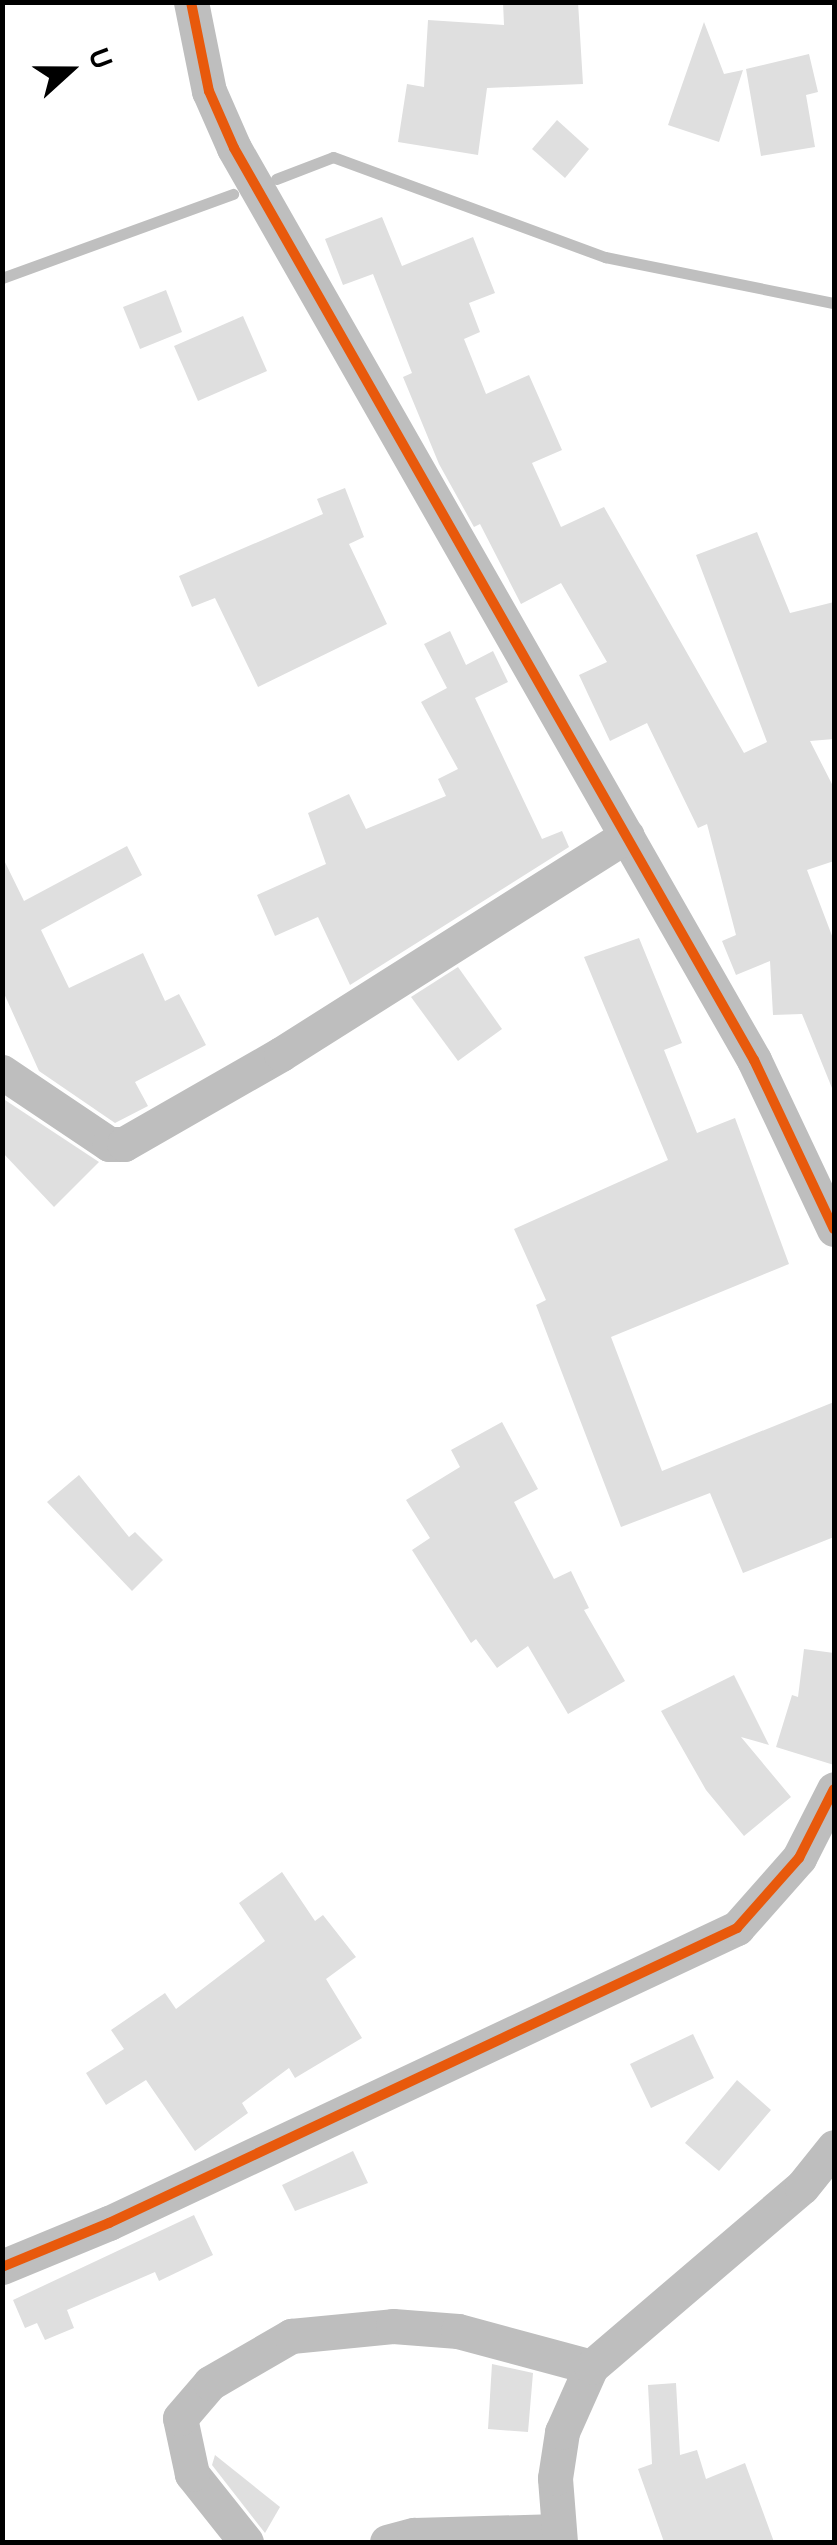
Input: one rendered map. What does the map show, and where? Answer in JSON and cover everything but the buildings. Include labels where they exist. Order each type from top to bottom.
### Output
[{"type":"street","points":[[192,2],[209,91],[234,148],[754,1060],[834,1229]]},
{"type":"street","points":[[2,1072],[109,1144],[124,1144],[280,1054],[627,835]]},
{"type":"street","points":[[2,2266],[108,2224],[736,1928],[799,1858],[834,1788]]},
{"type":"street","points":[[387,2542],[414,2535],[559,2537],[555,2478],[562,2432],[591,2367],[802,2187],[834,2147]]},
{"type":"street","points":[[246,2542],[192,2474],[180,2418],[210,2383],[290,2336],[393,2326],[458,2331],[520,2342],[591,2367]]},
{"type":"waterway","points":[[276,179],[333,157],[605,257],[834,303]]},
{"type":"waterway","points":[[2,278],[233,194]]},
{"type":"cycle path","points":[[191,2],[209,91],[234,148],[754,1060],[834,1229]]},
{"type":"cycle path","points":[[2,2267],[109,2223],[737,1928],[799,1858],[834,1789]]}]
